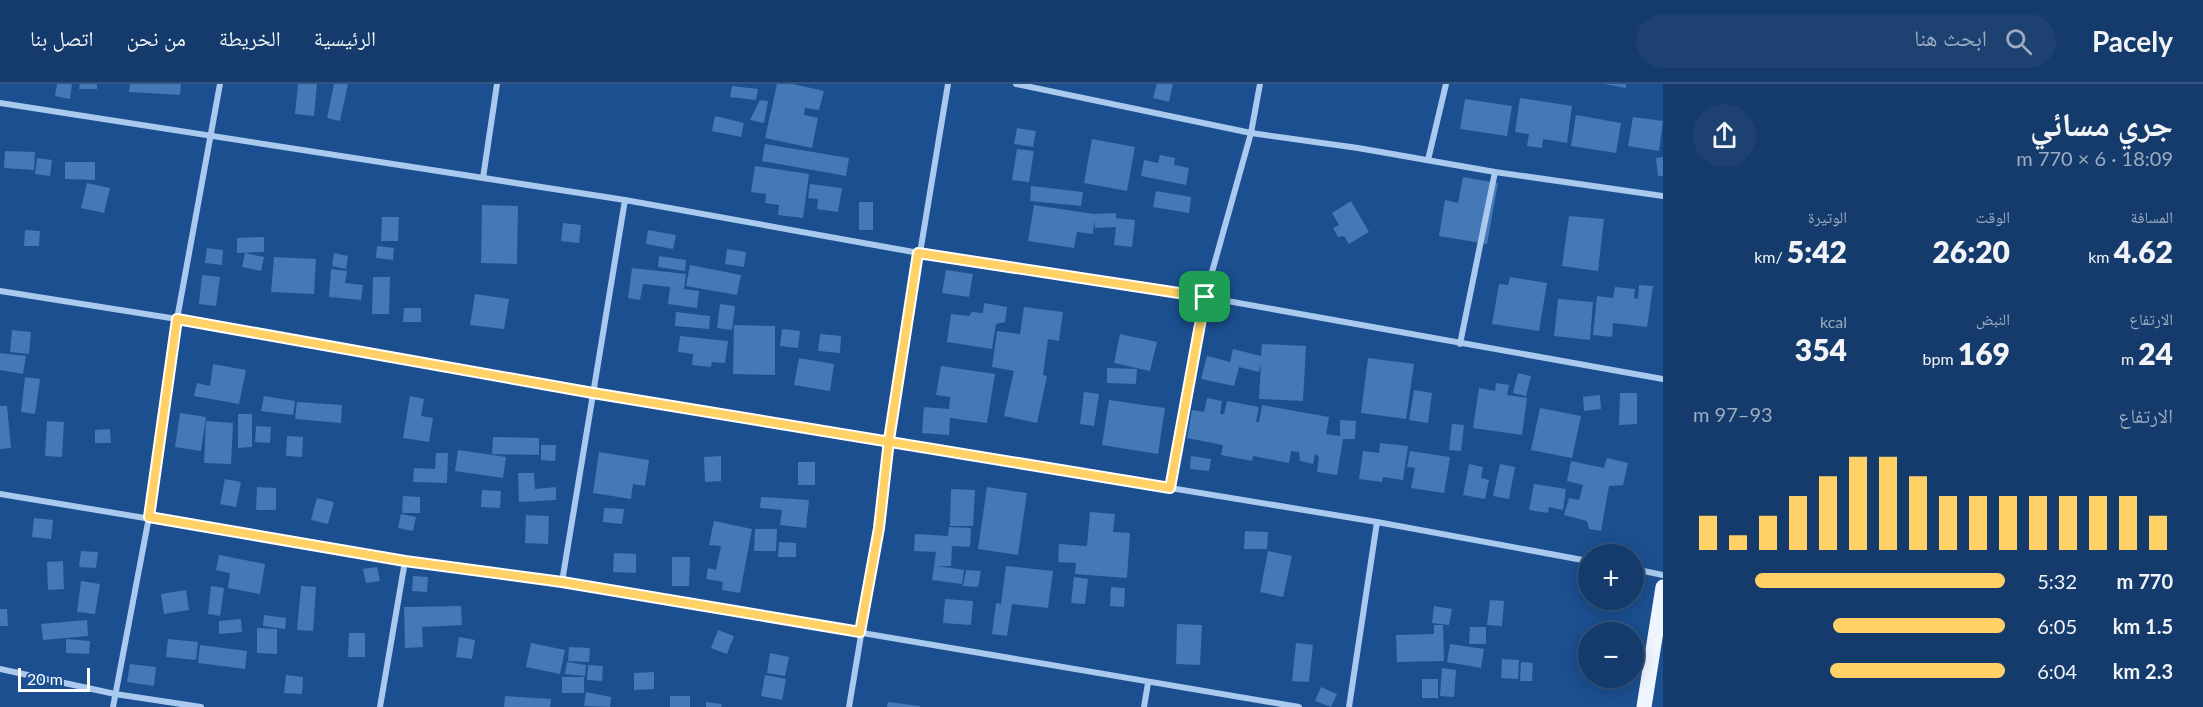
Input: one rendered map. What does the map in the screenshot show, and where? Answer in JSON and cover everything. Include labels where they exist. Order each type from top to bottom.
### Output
[{"type":"main road","points":[[1644,707],[1663,587]]},
{"type":"street","points":[[113,707],[149,517],[177,319],[220,84]]},
{"type":"street","points":[[483,178],[496,84]]},
{"type":"street","points":[[849,707],[879,528],[889,440],[918,253],[948,84]]},
{"type":"street","points":[[1016,84],[1251,133],[1663,196]]},
{"type":"street","points":[[1170,488],[1205,297],[1251,133],[1260,84]]},
{"type":"street","points":[[1428,160],[1446,84]]},
{"type":"street","points":[[0,103],[625,200],[918,253],[1205,297],[1663,379]]},
{"type":"street","points":[[1460,344],[1495,172]]},
{"type":"street","points":[[562,582],[625,200]]},
{"type":"street","points":[[0,291],[177,319],[593,393],[1377,522],[1578,559]]},
{"type":"street","points":[[0,494],[405,561],[562,582],[1299,707]]},
{"type":"street","points":[[1349,707],[1377,522]]},
{"type":"street","points":[[380,707],[405,561]]},
{"type":"street","points":[[1644,571],[1663,575]]},
{"type":"street","points":[[0,669],[115,694],[201,707]]},
{"type":"street","points":[[1144,707],[1148,683]]},
{"type":"building","points":[[57,84],[72,84],[70,99],[55,96]]},
{"type":"building","points":[[80,84],[97,84],[97,89],[79,89]]},
{"type":"building","points":[[130,84],[181,84],[180,95],[129,92]]},
{"type":"building","points":[[298,84],[317,84],[314,116],[295,114]]},
{"type":"building","points":[[334,84],[348,84],[340,121],[327,118]]},
{"type":"building","points":[[777,84],[793,84],[824,91],[819,110],[805,108],[804,115],[818,118],[812,148],[765,138]]},
{"type":"building","points":[[1157,84],[1173,84],[1169,102],[1153,98]]},
{"type":"building","points":[[1604,84],[1626,84],[1626,88]]},
{"type":"building","points":[[732,86],[758,89],[756,100],[730,97]]},
{"type":"building","points":[[1520,98],[1572,106],[1567,143],[1543,139],[1542,148],[1527,146],[1529,134],[1515,132]]},
{"type":"building","points":[[1465,99],[1512,106],[1507,136],[1460,129]]},
{"type":"building","points":[[760,100],[768,101],[764,123],[750,120]]},
{"type":"building","points":[[1576,115],[1621,123],[1616,153],[1571,146]]},
{"type":"building","points":[[715,116],[744,123],[741,137],[712,131]]},
{"type":"building","points":[[1633,117],[1663,121],[1659,151],[1628,146]]},
{"type":"building","points":[[1017,128],[1036,131],[1033,147],[1014,144]]},
{"type":"building","points":[[1092,139],[1135,147],[1127,191],[1084,183]]},
{"type":"building","points":[[765,144],[849,158],[846,176],[762,161]]},
{"type":"building","points":[[1017,149],[1034,151],[1029,182],[1012,180]]},
{"type":"building","points":[[5,151],[35,152],[34,170],[4,168]]},
{"type":"building","points":[[1160,155],[1175,158],[1174,165],[1189,168],[1186,185],[1141,176],[1144,160],[1158,163]]},
{"type":"building","points":[[1663,157],[1663,176],[1658,176],[1656,158]]},
{"type":"building","points":[[37,158],[52,160],[50,176],[35,174]]},
{"type":"building","points":[[65,162],[95,162],[95,180],[65,179]]},
{"type":"building","points":[[755,166],[809,174],[803,218],[778,215],[779,205],[765,203],[766,194],[751,192]]},
{"type":"building","points":[[1463,177],[1498,183],[1487,244],[1439,236],[1445,200],[1458,203]]},
{"type":"building","points":[[87,183],[110,188],[104,213],[81,208]]},
{"type":"building","points":[[810,184],[842,188],[838,212],[817,209],[818,199],[808,198]]},
{"type":"building","points":[[1031,186],[1083,192],[1081,206],[1030,201]]},
{"type":"building","points":[[1156,191],[1191,197],[1189,213],[1153,207]]},
{"type":"building","points":[[1351,201],[1369,232],[1349,244],[1344,236],[1338,237],[1333,228],[1339,225],[1332,213]]},
{"type":"building","points":[[859,202],[873,202],[873,230],[859,230]]},
{"type":"building","points":[[482,205],[518,206],[517,264],[481,263]]},
{"type":"building","points":[[1034,205],[1094,214],[1116,213],[1116,218],[1135,220],[1132,247],[1114,245],[1116,227],[1095,228],[1094,221],[1093,234],[1077,232],[1074,248],[1028,241]]},
{"type":"building","points":[[1569,216],[1604,219],[1598,271],[1562,266]]},
{"type":"building","points":[[382,217],[399,217],[398,241],[381,241]]},
{"type":"building","points":[[563,223],[581,225],[579,243],[561,241]]},
{"type":"building","points":[[25,230],[40,231],[39,246],[24,246]]},
{"type":"building","points":[[648,230],[676,235],[673,249],[646,244]]},
{"type":"building","points":[[264,237],[264,252],[237,253],[237,238]]},
{"type":"building","points":[[377,246],[394,248],[393,260],[376,258]]},
{"type":"building","points":[[207,248],[223,250],[222,265],[205,263]]},
{"type":"building","points":[[727,249],[746,252],[744,267],[725,264]]},
{"type":"building","points":[[245,253],[264,257],[261,271],[242,267]]},
{"type":"building","points":[[334,253],[348,256],[346,269],[332,266]]},
{"type":"building","points":[[659,256],[686,260],[685,271],[658,267]]},
{"type":"building","points":[[274,257],[316,259],[314,294],[271,292]]},
{"type":"building","points":[[690,265],[741,275],[737,295],[686,286]]},
{"type":"building","points":[[632,268],[686,274],[684,289],[699,291],[697,308],[668,304],[670,287],[643,284],[640,300],[628,298]]},
{"type":"building","points":[[331,269],[347,271],[345,283],[363,285],[361,300],[329,297]]},
{"type":"building","points":[[946,270],[973,274],[969,297],[942,293]]},
{"type":"building","points":[[202,275],[220,277],[216,306],[199,304]]},
{"type":"building","points":[[373,277],[390,277],[389,314],[372,314]]},
{"type":"building","points":[[1510,277],[1547,283],[1539,331],[1492,324],[1499,284],[1508,285]]},
{"type":"building","points":[[1639,285],[1653,286],[1647,327],[1613,323],[1612,337],[1593,335],[1597,296],[1613,298],[1615,287],[1635,289],[1634,298],[1638,299]]},
{"type":"building","points":[[475,294],[509,299],[504,329],[470,325]]},
{"type":"building","points":[[1558,299],[1593,302],[1590,340],[1554,336]]},
{"type":"building","points":[[984,303],[1007,307],[1005,322],[996,324],[992,349],[947,342],[951,314],[969,316],[972,312],[983,313]]},
{"type":"building","points":[[720,304],[735,306],[732,330],[717,328]]},
{"type":"building","points":[[1024,307],[1063,312],[1059,341],[1048,339],[1043,375],[1047,376],[1037,423],[1004,416],[1014,371],[992,367],[997,331],[1020,334]]},
{"type":"building","points":[[404,308],[421,308],[421,322],[403,322]]},
{"type":"building","points":[[676,312],[710,316],[709,329],[675,326]]},
{"type":"building","points":[[734,325],[775,326],[775,375],[733,374]]},
{"type":"building","points":[[782,329],[800,331],[798,348],[780,346]]},
{"type":"building","points":[[12,330],[31,332],[29,354],[10,352]]},
{"type":"building","points":[[820,334],[841,336],[840,353],[818,351]]},
{"type":"building","points":[[1120,334],[1157,342],[1150,371],[1114,363]]},
{"type":"building","points":[[680,336],[728,341],[725,363],[712,362],[711,367],[692,365],[693,354],[678,352]]},
{"type":"building","points":[[1262,344],[1306,346],[1303,401],[1259,399],[1261,364],[1259,372],[1239,367],[1234,386],[1201,379],[1207,356],[1230,362],[1233,349],[1261,356]]},
{"type":"building","points":[[0,353],[26,356],[23,374],[0,370]]},
{"type":"building","points":[[799,358],[834,364],[830,391],[794,385]]},
{"type":"building","points":[[1368,358],[1414,364],[1406,419],[1361,413]]},
{"type":"building","points":[[213,364],[246,370],[239,404],[194,396],[197,383],[210,386]]},
{"type":"building","points":[[941,366],[995,374],[987,423],[950,418],[949,435],[922,433],[924,407],[949,409],[950,397],[936,395]]},
{"type":"building","points":[[1107,368],[1137,369],[1136,384],[1107,383]]},
{"type":"building","points":[[1518,373],[1531,376],[1526,396],[1513,393]]},
{"type":"building","points":[[25,377],[40,379],[35,414],[21,412]]},
{"type":"building","points":[[1496,383],[1509,385],[1507,395],[1527,398],[1522,435],[1473,428],[1479,388],[1495,391]]},
{"type":"building","points":[[1414,390],[1432,393],[1428,423],[1409,420]]},
{"type":"building","points":[[1084,392],[1099,394],[1094,426],[1080,424]]},
{"type":"building","points":[[1620,393],[1637,393],[1637,424],[1619,425]]},
{"type":"building","points":[[1600,395],[1601,409],[1584,411],[1583,397]]},
{"type":"building","points":[[264,396],[295,401],[293,415],[261,411]]},
{"type":"building","points":[[410,396],[424,399],[421,416],[433,418],[429,442],[403,438]]},
{"type":"building","points":[[1207,398],[1222,401],[1220,414],[1224,414],[1227,401],[1259,407],[1256,422],[1259,422],[1262,405],[1329,417],[1326,434],[1340,436],[1340,420],[1356,421],[1355,439],[1343,439],[1337,475],[1317,472],[1319,457],[1315,454],[1313,464],[1300,461],[1299,452],[1291,451],[1289,463],[1253,456],[1252,461],[1221,455],[1223,445],[1187,438],[1192,410],[1204,412]]},
{"type":"building","points":[[1109,400],[1165,408],[1158,454],[1102,445]]},
{"type":"building","points":[[297,402],[342,405],[341,423],[295,419]]},
{"type":"building","points":[[0,406],[7,406],[11,448],[0,449]]},
{"type":"building","points":[[1540,408],[1581,416],[1572,458],[1531,450]]},
{"type":"building","points":[[180,413],[206,417],[201,451],[175,447]]},
{"type":"building","points":[[238,414],[252,414],[252,447],[238,448]]},
{"type":"building","points":[[47,421],[64,422],[62,457],[45,456]]},
{"type":"building","points":[[206,421],[233,423],[231,464],[204,463]]},
{"type":"building","points":[[1452,424],[1464,425],[1461,451],[1449,450]]},
{"type":"building","points":[[256,426],[271,427],[270,443],[255,442]]},
{"type":"building","points":[[110,429],[111,443],[95,443],[95,430]]},
{"type":"building","points":[[287,436],[303,437],[302,457],[286,456]]},
{"type":"building","points":[[493,437],[539,438],[539,455],[492,454]]},
{"type":"building","points":[[1380,443],[1408,446],[1403,480],[1383,477],[1382,482],[1359,479],[1363,451],[1379,453]]},
{"type":"building","points":[[541,445],[556,445],[555,461],[541,460]]},
{"type":"building","points":[[458,450],[506,457],[503,478],[455,471]]},
{"type":"building","points":[[1410,451],[1450,457],[1444,493],[1411,488],[1415,468],[1407,467]]},
{"type":"building","points":[[599,452],[649,460],[645,486],[633,484],[631,499],[593,493]]},
{"type":"building","points":[[436,453],[448,453],[447,483],[413,482],[414,468],[435,469]]},
{"type":"building","points":[[721,456],[721,481],[705,482],[704,457]]},
{"type":"building","points":[[1191,456],[1211,459],[1209,471],[1190,469]]},
{"type":"building","points":[[1607,458],[1628,463],[1623,485],[1609,486],[1601,531],[1589,529],[1587,521],[1564,515],[1569,498],[1579,500],[1583,485],[1567,481],[1571,461],[1604,468]]},
{"type":"building","points":[[798,462],[815,462],[815,485],[798,485]]},
{"type":"building","points":[[1469,464],[1483,467],[1481,478],[1489,480],[1485,499],[1463,495]]},
{"type":"building","points":[[1500,464],[1515,467],[1509,499],[1493,496]]},
{"type":"building","points":[[518,473],[534,473],[535,489],[556,487],[556,500],[519,502]]},
{"type":"building","points":[[225,479],[241,482],[236,507],[220,504]]},
{"type":"building","points":[[1534,484],[1566,489],[1563,510],[1549,507],[1548,513],[1529,510]]},
{"type":"building","points":[[257,487],[276,488],[276,510],[256,510]]},
{"type":"building","points":[[987,487],[1027,493],[1018,555],[978,549]]},
{"type":"building","points":[[951,489],[975,490],[973,526],[950,526]]},
{"type":"building","points":[[482,490],[501,491],[500,508],[481,507]]},
{"type":"building","points":[[403,496],[420,497],[420,513],[402,513]]},
{"type":"building","points":[[761,497],[809,500],[806,528],[780,525],[782,510],[760,508]]},
{"type":"building","points":[[317,498],[334,502],[328,524],[311,520]]},
{"type":"building","points":[[604,508],[624,509],[622,524],[603,522]]},
{"type":"building","points":[[1090,512],[1115,514],[1113,532],[1130,533],[1127,578],[1075,574],[1076,563],[1058,562],[1059,544],[1087,546]]},
{"type":"building","points":[[401,514],[416,517],[413,531],[398,528]]},
{"type":"building","points":[[526,515],[549,516],[548,544],[525,543]]},
{"type":"building","points":[[34,518],[53,520],[51,539],[32,537]]},
{"type":"building","points":[[714,521],[752,529],[740,593],[722,590],[723,582],[706,579],[708,568],[716,570],[721,546],[709,545]]},
{"type":"building","points":[[949,527],[971,528],[970,547],[952,546],[951,566],[937,566],[964,570],[962,584],[932,580],[936,552],[914,551],[915,534],[948,536]]},
{"type":"building","points":[[755,529],[777,529],[776,551],[754,551]]},
{"type":"building","points":[[1245,531],[1268,532],[1267,549],[1244,549]]},
{"type":"building","points":[[779,542],[796,543],[796,557],[778,557]]},
{"type":"building","points":[[81,551],[98,552],[96,568],[79,567]]},
{"type":"building","points":[[1268,551],[1292,556],[1283,597],[1260,592]]},
{"type":"building","points":[[614,553],[636,554],[636,573],[613,572]]},
{"type":"building","points":[[219,555],[265,564],[260,594],[228,588],[230,573],[216,570]]},
{"type":"building","points":[[672,557],[690,557],[689,586],[672,586]]},
{"type":"building","points":[[63,561],[64,589],[48,590],[47,562]]},
{"type":"building","points":[[1006,566],[1053,571],[1048,608],[1012,604],[1007,636],[992,634],[996,603],[1001,604]]},
{"type":"building","points":[[377,567],[380,581],[366,583],[363,569]]},
{"type":"building","points":[[966,570],[981,571],[978,587],[963,586]]},
{"type":"building","points":[[413,576],[428,577],[427,592],[412,591]]},
{"type":"building","points":[[1074,577],[1088,579],[1085,604],[1071,603]]},
{"type":"building","points":[[81,581],[100,584],[95,614],[77,612]]},
{"type":"building","points":[[211,586],[224,588],[220,616],[208,614]]},
{"type":"building","points":[[301,586],[316,587],[313,631],[297,630]]},
{"type":"building","points":[[1111,587],[1125,588],[1124,607],[1110,606]]},
{"type":"building","points":[[186,590],[189,610],[164,614],[161,594]]},
{"type":"building","points":[[945,599],[973,601],[971,625],[943,623]]},
{"type":"building","points":[[1490,600],[1504,601],[1502,626],[1487,625]]},
{"type":"building","points":[[461,606],[462,625],[422,627],[423,647],[405,648],[404,607]]},
{"type":"building","points":[[1434,606],[1452,609],[1449,625],[1432,623]]},
{"type":"building","points":[[0,609],[7,609],[8,626],[0,626]]},
{"type":"building","points":[[264,615],[286,618],[285,629],[263,626]]},
{"type":"building","points":[[241,619],[242,632],[219,634],[219,621]]},
{"type":"building","points":[[87,620],[88,636],[43,640],[41,624]]},
{"type":"building","points":[[1177,624],[1202,625],[1200,665],[1176,664]]},
{"type":"building","points":[[1434,625],[1443,625],[1444,661],[1397,662],[1396,635],[1434,634]]},
{"type":"building","points":[[1470,627],[1486,627],[1486,644],[1469,644]]},
{"type":"building","points":[[257,628],[277,629],[277,654],[257,653]]},
{"type":"building","points":[[718,630],[734,636],[727,654],[711,648]]},
{"type":"building","points":[[349,633],[365,633],[365,657],[348,657]]},
{"type":"building","points":[[459,637],[475,640],[472,659],[456,657]]},
{"type":"building","points":[[66,639],[90,641],[89,654],[66,653]]},
{"type":"building","points":[[168,639],[198,642],[196,660],[166,657]]},
{"type":"building","points":[[531,643],[565,650],[560,674],[526,667]]},
{"type":"building","points":[[1296,643],[1313,645],[1309,682],[1292,681]]},
{"type":"building","points":[[1450,644],[1484,649],[1481,668],[1447,662]]},
{"type":"building","points":[[200,645],[247,651],[245,669],[198,663]]},
{"type":"building","points":[[569,647],[590,648],[589,662],[568,661]]},
{"type":"building","points":[[770,653],[789,657],[785,676],[767,673]]},
{"type":"building","points":[[1502,659],[1519,660],[1518,679],[1501,678]]},
{"type":"building","points":[[567,662],[586,665],[585,676],[565,674]]},
{"type":"building","points":[[1521,662],[1533,663],[1532,681],[1520,681]]},
{"type":"building","points":[[130,664],[156,667],[154,686],[127,682]]},
{"type":"building","points":[[588,665],[603,666],[602,681],[587,680]]},
{"type":"building","points":[[1442,668],[1456,670],[1454,697],[1440,696]]},
{"type":"building","points":[[654,672],[654,689],[634,690],[634,673]]},
{"type":"building","points":[[286,675],[303,677],[302,694],[284,693]]},
{"type":"building","points":[[765,675],[786,679],[782,700],[761,696]]},
{"type":"building","points":[[562,677],[584,677],[584,693],[562,693]]},
{"type":"building","points":[[1422,679],[1438,679],[1438,698],[1422,698]]},
{"type":"building","points":[[1321,687],[1337,694],[1331,707],[1315,701]]},
{"type":"building","points":[[586,692],[611,697],[610,707],[584,706]]},
{"type":"building","points":[[505,696],[551,699],[550,707],[504,707]]},
{"type":"building","points":[[670,696],[690,696],[690,707],[670,707]]},
{"type":"building","points":[[706,702],[722,704],[721,707],[706,707]]},
{"type":"building","points":[[888,702],[920,706],[920,707],[887,707]]},
{"type":"route","points":[[1205,297],[918,253],[889,440],[879,528],[860,632],[562,582],[405,561],[149,517],[177,319],[593,393],[889,440],[1170,488],[1205,297]]}]
